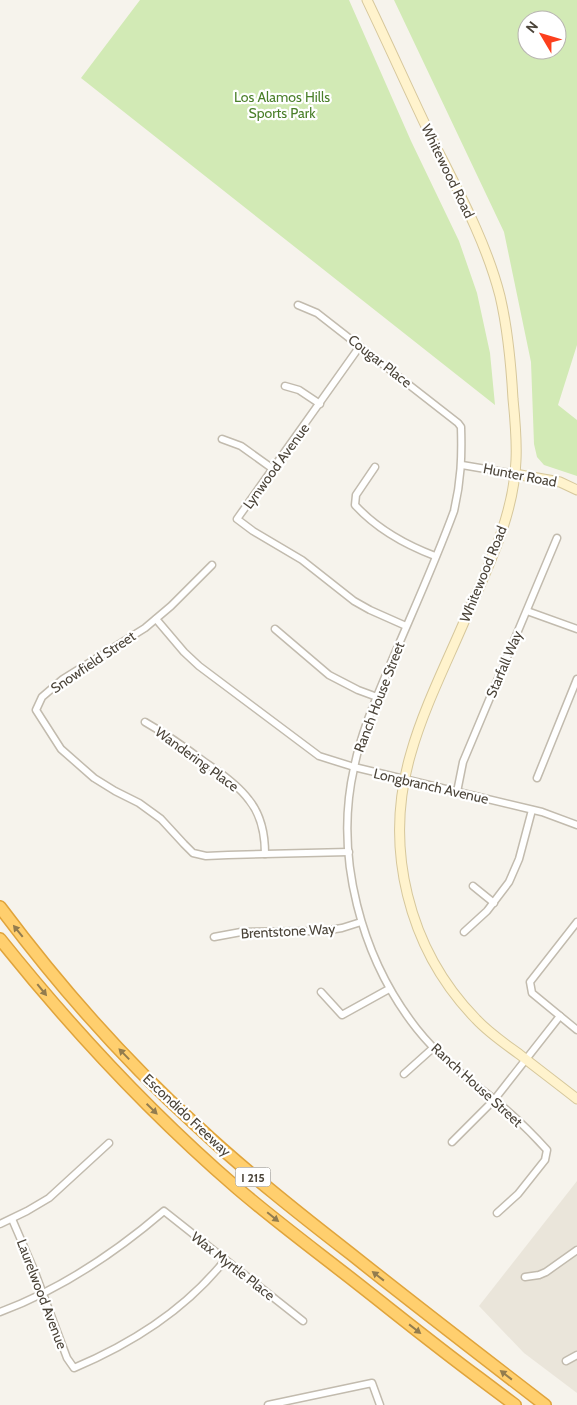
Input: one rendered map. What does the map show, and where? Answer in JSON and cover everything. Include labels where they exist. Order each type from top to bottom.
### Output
[{"type":"highway","name":"Escondido Freeway","points":[[0,907],[58,981],[108,1037],[196,1126],[266,1188],[545,1405]]},
{"type":"highway","name":"Escondido Freeway","points":[[0,939],[54,1005],[109,1066],[199,1154],[238,1189],[306,1244],[515,1405]]},
{"type":"main road","name":"Whitewood Road","points":[[367,0],[490,262],[503,311],[511,360],[516,447],[515,474],[498,544],[411,750],[404,780],[399,826],[401,863],[410,905],[425,944],[441,974],[463,1005],[492,1034],[577,1099]]},
{"type":"main road","name":"Hunter Road","points":[[515,474],[560,482],[577,490]]},
{"type":"street","name":"Cougar Place","points":[[298,305],[317,313],[458,423]]},
{"type":"street","name":"Lynwood Avenue","points":[[360,346],[238,519],[252,531],[302,560],[354,601],[406,626]]},
{"type":"street","points":[[285,386],[299,390],[320,404]]},
{"type":"street","name":"Ranch House Street","points":[[458,423],[461,427],[462,465],[454,511],[365,728],[354,768],[348,807],[349,852],[361,922],[370,948],[389,988],[416,1028],[433,1048],[494,1100],[547,1150],[545,1160],[518,1194],[497,1214]]},
{"type":"street","points":[[222,439],[242,446],[273,469]]},
{"type":"street","name":"Hunter Road","points":[[462,465],[515,474]]},
{"type":"street","points":[[375,466],[356,496],[355,505],[363,514],[395,537],[416,549],[435,556]]},
{"type":"street","name":"Starfall Way","points":[[457,792],[463,762],[558,538]]},
{"type":"street","name":"Snowfield Street","points":[[212,565],[172,606],[156,619],[63,679],[42,697],[36,710],[61,749],[94,778],[139,803],[161,820],[193,852],[206,856],[266,854]]},
{"type":"street","points":[[527,611],[577,629]]},
{"type":"street","name":"Longbranch Avenue","points":[[156,619],[184,652],[199,666],[319,756],[354,768],[542,812],[577,825]]},
{"type":"street","points":[[275,629],[329,675],[358,690],[377,697]]},
{"type":"street","points":[[537,778],[577,679]]},
{"type":"street","name":"Wandering Place","points":[[145,722],[169,736],[227,778],[250,800],[260,820],[265,836],[266,854]]},
{"type":"street","points":[[464,932],[487,912],[509,882],[519,859],[532,810]]},
{"type":"street","points":[[266,854],[349,852]]},
{"type":"street","points":[[473,886],[494,903]]},
{"type":"street","name":"Brentstone Way","points":[[214,937],[241,932],[323,931],[361,922]]},
{"type":"street","points":[[577,922],[530,982],[532,993],[577,1030]]},
{"type":"street","points":[[321,992],[342,1015],[389,988]]},
{"type":"street","points":[[452,1142],[494,1100],[560,1016]]},
{"type":"street","points":[[404,1074],[433,1048]]},
{"type":"street","points":[[0,1224],[49,1198],[109,1143]]},
{"type":"street","name":"Wax Myrtle Place","points":[[43,1294],[101,1260],[136,1235],[164,1211],[303,1321]]},
{"type":"street","name":"Laurelwood Avenue","points":[[12,1219],[67,1358],[74,1368],[117,1348],[154,1326],[200,1288],[225,1260]]},
{"type":"street","points":[[525,1277],[546,1272],[577,1250]]},
{"type":"street","points":[[0,1312],[43,1294]]},
{"type":"street","points":[[566,1361],[577,1355]]},
{"type":"street","points":[[268,1405],[372,1383],[380,1405]]},
{"type":"shaded area","points":[[577,1181],[577,1393],[524,1353],[479,1306]]},
{"type":"green space","name":"Los Alamos Hills Sports Park","points":[[140,0],[349,0],[411,141],[459,241],[477,293],[490,353],[495,405],[81,78]]},
{"type":"green space","points":[[394,0],[577,0],[577,345],[558,405],[577,420],[577,476],[544,465],[537,457],[534,444],[531,362],[504,232]]}]
